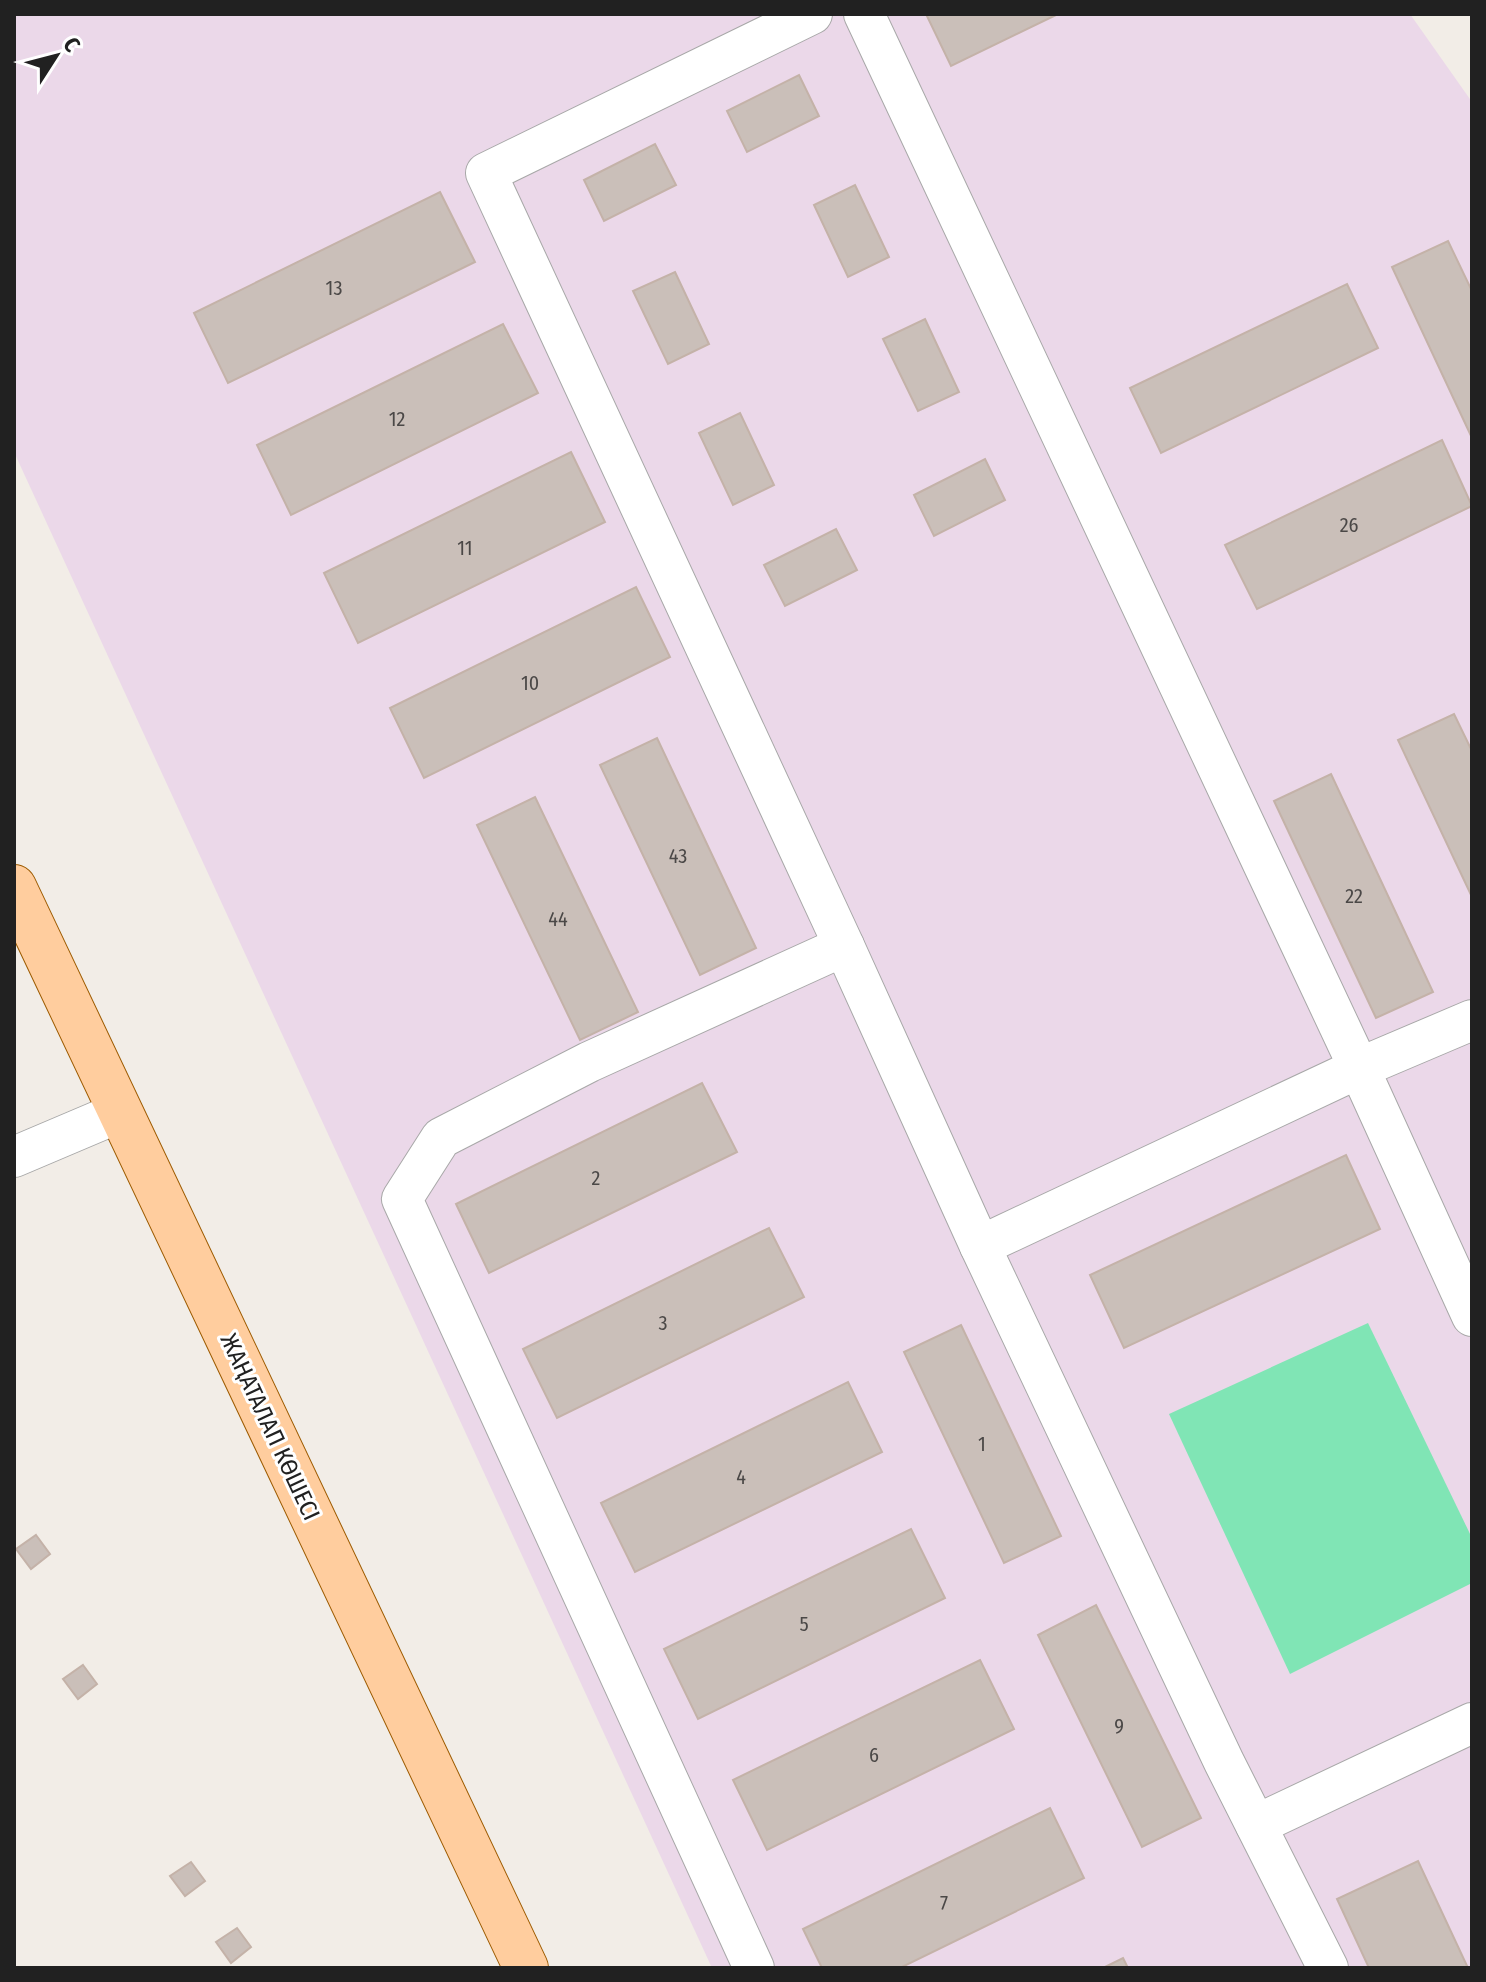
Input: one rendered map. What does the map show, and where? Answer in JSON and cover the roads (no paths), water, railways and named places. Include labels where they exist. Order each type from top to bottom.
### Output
[{"type":"main road","name":"ЖАҢАТАЛАП КӨШЕСІ","points":[[14,887],[526,1968]]},
{"type":"street","points":[[812,14],[486,173],[980,1246],[1224,1762],[1328,1968]]},
{"type":"street","points":[[864,14],[1359,1068],[1472,1316]]},
{"type":"street","points":[[754,1968],[402,1199],[441,1138],[589,1062],[844,946]]},
{"type":"street","points":[[980,1246],[1359,1068],[1472,1020]]},
{"type":"street","points":[[14,1157],[120,1112]]},
{"type":"street","points":[[1256,1825],[1472,1723]]}]
